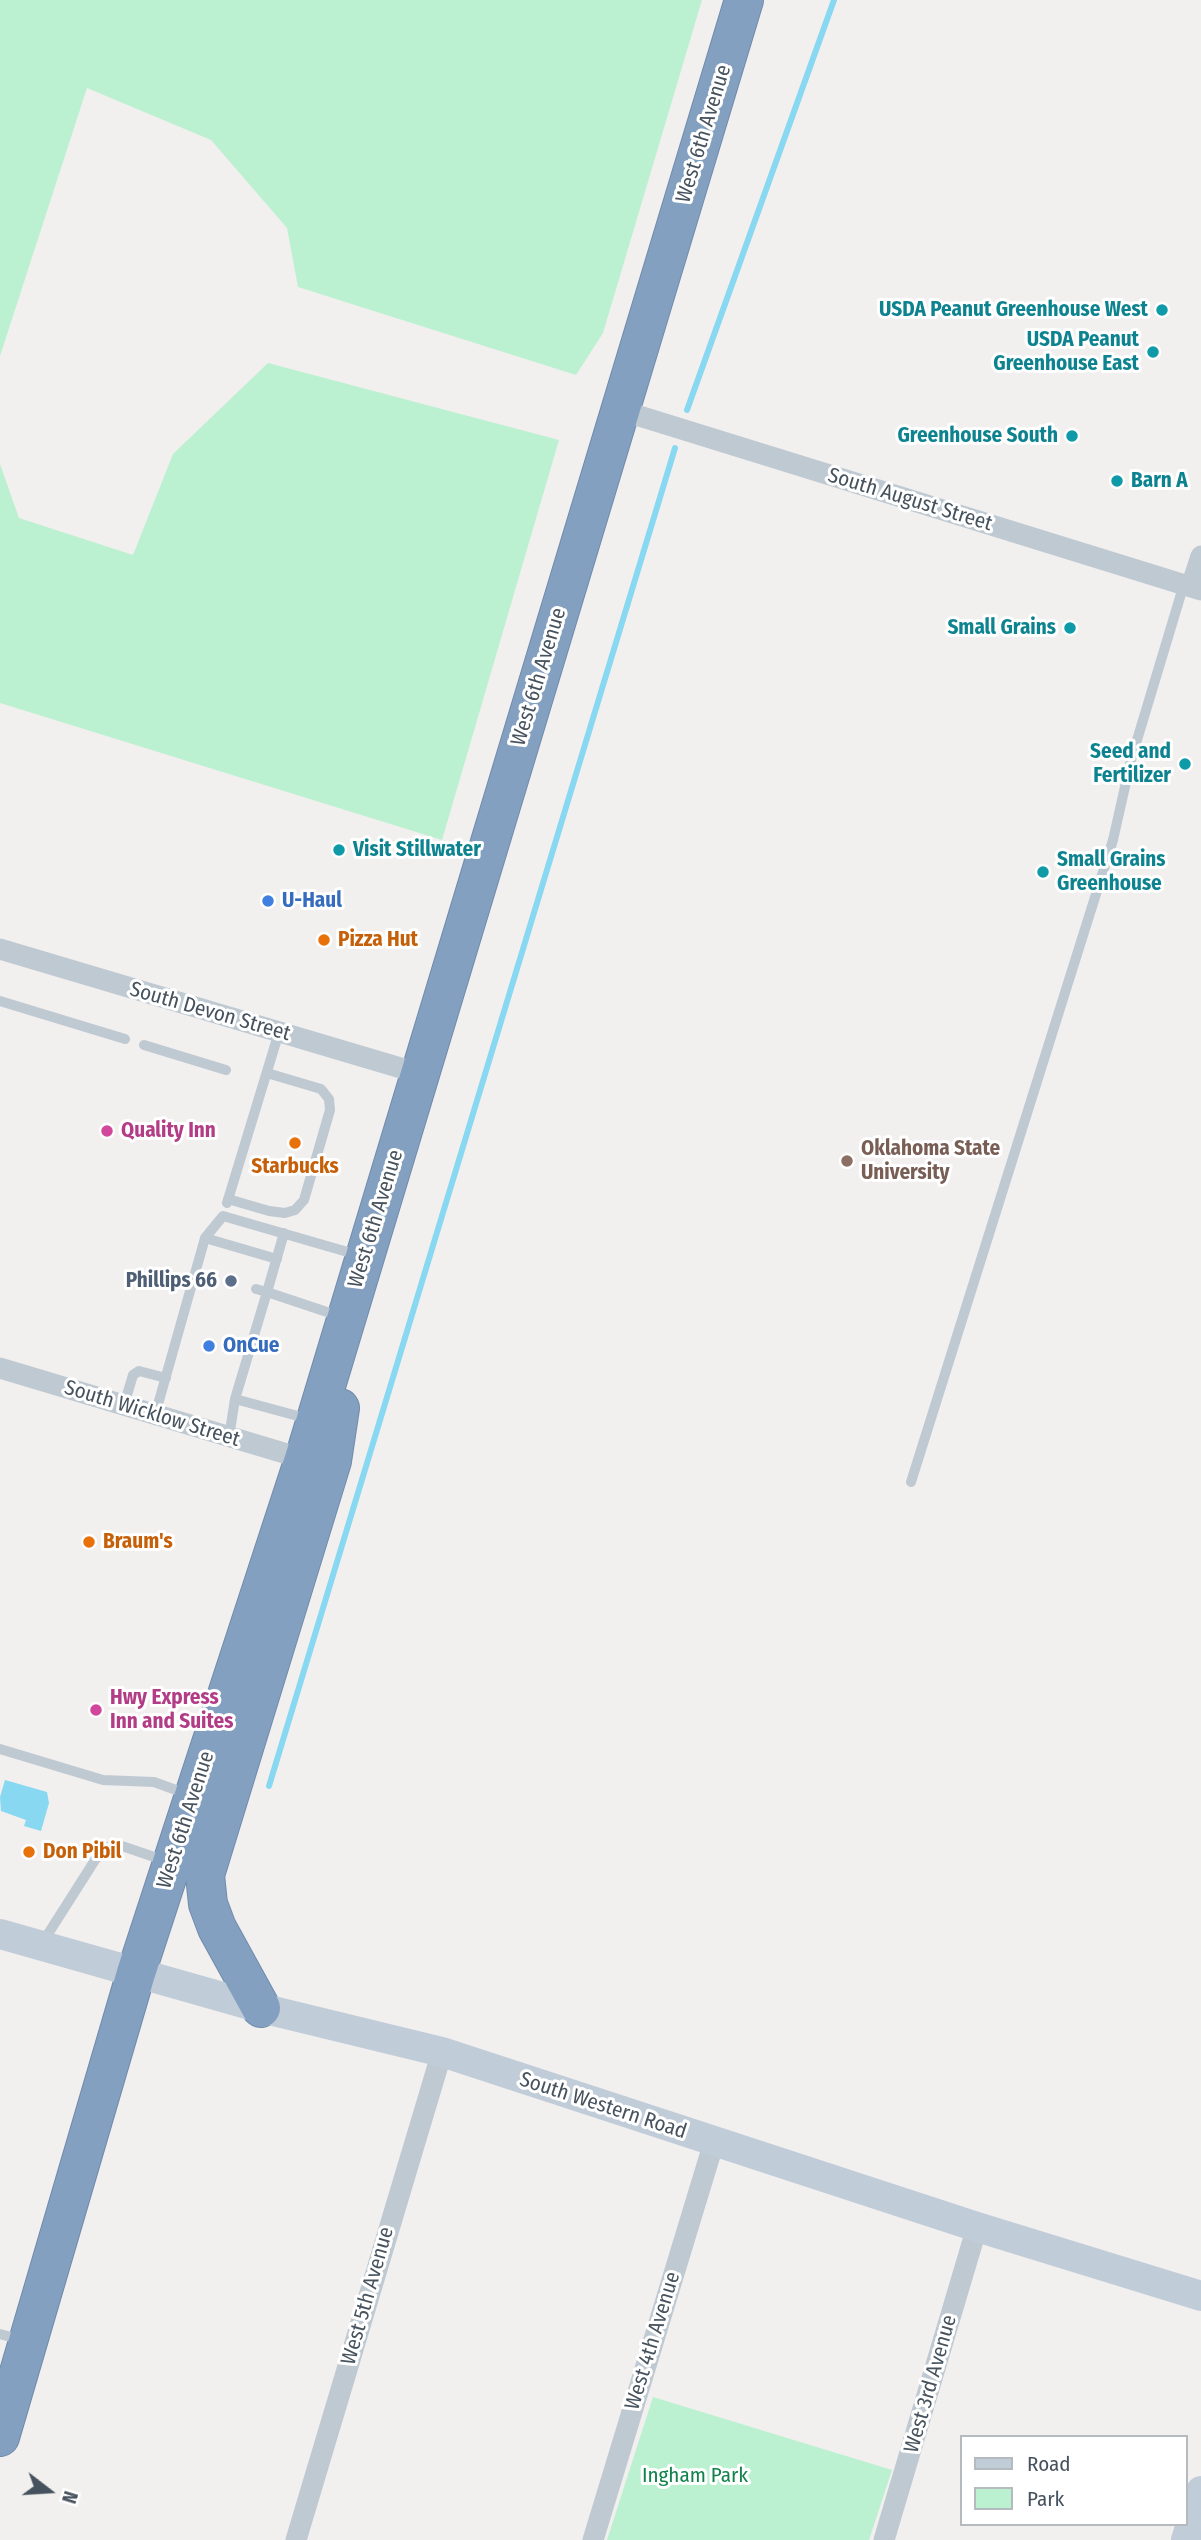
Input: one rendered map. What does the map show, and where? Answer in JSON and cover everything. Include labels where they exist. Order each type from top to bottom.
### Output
[{"type":"highway","name":"West 6th Avenue","points":[[0,2437],[14,2338],[304,1459],[744,0]]},
{"type":"highway","points":[[261,2008],[217,1928],[208,1904],[205,1875],[332,1461],[364,1257]]},
{"type":"main road","name":"South Western Road","points":[[0,1934],[261,2008],[442,2052],[977,2227],[1201,2296]]},
{"type":"main road","points":[[1186,2540],[1201,2491]]},
{"type":"street","name":"South August Street","points":[[620,410],[1192,587]]},
{"type":"street","points":[[1192,587],[1201,556]]},
{"type":"street","name":"South Devon Street","points":[[0,949],[421,1074]]},
{"type":"street","name":"South Wicklow Street","points":[[0,1368],[304,1459]]},
{"type":"street","name":"West 5th Avenue","points":[[296,2540],[442,2052]]},
{"type":"street","name":"West 4th Avenue","points":[[593,2540],[713,2142]]},
{"type":"street","name":"West 3rd Avenue","points":[[884,2540],[977,2227]]},
{"type":"lane","points":[[911,1482],[1113,840],[1131,760],[1192,587]]},
{"type":"lane","points":[[0,1001],[125,1039]]},
{"type":"lane","points":[[155,1415],[201,1271],[205,1238],[223,1216],[279,1032]]},
{"type":"lane","points":[[144,1045],[226,1070]]},
{"type":"lane","points":[[229,1199],[285,1213],[295,1210],[304,1200],[330,1110],[329,1099],[321,1089],[267,1073]]},
{"type":"lane","points":[[223,1216],[364,1257]]},
{"type":"lane","points":[[229,1437],[253,1317],[277,1259],[284,1233]]},
{"type":"lane","points":[[205,1238],[277,1259]]},
{"type":"lane","points":[[262,1290],[345,1318]]},
{"type":"lane","points":[[124,1405],[133,1375],[139,1371],[166,1378]]},
{"type":"lane","points":[[235,1399],[315,1421]]},
{"type":"lane","points":[[0,1749],[103,1780],[154,1782],[193,1797]]},
{"type":"lane","points":[[41,1945],[106,1847],[119,1845],[172,1863]]},
{"type":"green space","points":[[0,0],[702,0],[603,333],[576,375],[298,287],[287,228],[211,140],[87,88],[0,356]]},
{"type":"green space","points":[[268,363],[559,440],[442,840],[0,703],[0,464],[19,518],[133,555],[173,454]]},
{"type":"green space","name":"Ingham Park","points":[[653,2397],[892,2470],[869,2540],[607,2540]]},
{"type":"water","points":[[5,1780],[47,1792],[49,1803],[41,1831],[24,1826],[26,1820],[1,1811],[0,1797]]},
{"type":"waterway","points":[[687,410],[834,0]]},
{"type":"waterway","points":[[269,1786],[675,448]]},
{"type":"place","name":"USDA Peanut Greenhouse West","points":[[1162,310]]},
{"type":"place","name":"USDA Peanut Greenhouse East","points":[[1153,352]]},
{"type":"place","name":"Greenhouse South","points":[[1072,436]]},
{"type":"place","name":"Barn A","points":[[1117,481]]},
{"type":"place","name":"Small Grains","points":[[1070,628]]},
{"type":"place","name":"Seed and Fertilizer","points":[[1185,764]]},
{"type":"place","name":"Visit Stillwater","points":[[339,850]]},
{"type":"place","name":"Small Grains Greenhouse","points":[[1043,872]]},
{"type":"place","name":"U-Haul","points":[[268,901]]},
{"type":"place","name":"Pizza Hut","points":[[324,940]]},
{"type":"place","name":"Quality Inn","points":[[107,1131]]},
{"type":"place","name":"Starbucks","points":[[295,1143]]},
{"type":"place","name":"Oklahoma State University","points":[[847,1161]]},
{"type":"place","name":"Phillips 66","points":[[231,1281]]},
{"type":"place","name":"OnCue","points":[[209,1346]]},
{"type":"place","name":"Braum's","points":[[89,1542]]},
{"type":"place","name":"Hwy Express Inn and Suites","points":[[96,1710]]},
{"type":"place","name":"Don Pibil","points":[[29,1852]]}]
